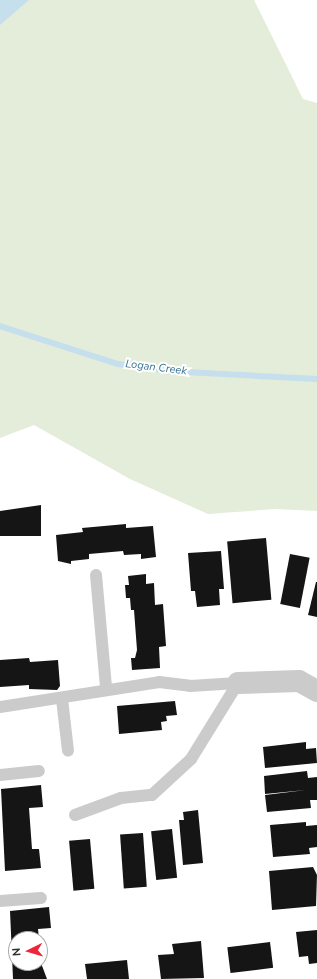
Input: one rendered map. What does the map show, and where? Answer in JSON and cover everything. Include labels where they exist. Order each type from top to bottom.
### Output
[{"type":"street","points":[[238,684],[300,681],[317,691]]},
{"type":"lane","points":[[96,575],[106,688]]},
{"type":"lane","points":[[0,707],[62,699],[106,688],[159,682],[188,686],[238,684]]},
{"type":"lane","points":[[76,815],[122,798],[152,795],[191,759],[238,684]]},
{"type":"lane","points":[[62,699],[68,751]]},
{"type":"lane","points":[[0,775],[39,771]]},
{"type":"lane","points":[[0,901],[41,898]]},
{"type":"green space","points":[[0,0],[254,0],[303,99],[317,103],[317,511],[276,509],[208,514],[130,479],[34,425],[0,438]]},
{"type":"water","points":[[0,0],[29,0],[0,25]]},
{"type":"building","points":[[41,505],[41,536],[0,536],[0,511]]},
{"type":"building","points":[[126,524],[126,528],[153,526],[156,557],[141,559],[141,554],[124,555],[123,551],[89,554],[89,559],[71,561],[71,564],[58,561],[56,535],[83,532],[82,528]]},
{"type":"building","points":[[266,538],[271,600],[233,603],[227,541]]},
{"type":"building","points":[[221,551],[224,589],[219,589],[220,605],[197,607],[195,591],[191,591],[188,553]]},
{"type":"building","points":[[290,554],[310,558],[300,608],[280,604]]},
{"type":"building","points":[[146,574],[146,584],[154,583],[155,605],[163,604],[166,646],[159,647],[160,668],[132,670],[131,658],[135,658],[137,650],[134,610],[131,610],[130,598],[126,598],[125,585],[129,585],[128,576]]},
{"type":"building","points":[[317,582],[317,617],[308,615]]},
{"type":"building","points":[[29,658],[30,662],[58,660],[60,686],[57,690],[29,689],[29,685],[0,687],[0,660]]},
{"type":"building","points":[[175,701],[177,715],[166,716],[167,721],[161,722],[162,730],[119,734],[117,706]]},
{"type":"building","points":[[306,742],[306,749],[316,748],[317,763],[265,768],[263,747]]},
{"type":"building","points":[[307,771],[308,778],[317,777],[317,800],[310,800],[311,808],[267,812],[265,795],[306,790],[265,794],[264,776]]},
{"type":"building","points":[[41,785],[43,807],[29,808],[32,849],[39,849],[41,868],[5,871],[1,789]]},
{"type":"building","points":[[198,810],[203,863],[183,865],[179,820],[184,820],[183,812]]},
{"type":"building","points":[[306,822],[306,826],[317,825],[317,847],[309,848],[310,854],[273,857],[270,825]]},
{"type":"building","points":[[172,829],[177,878],[156,880],[151,831]]},
{"type":"building","points":[[143,833],[147,887],[124,888],[120,835]]},
{"type":"building","points":[[90,839],[94,889],[73,891],[69,841]]},
{"type":"building","points":[[313,867],[317,875],[316,906],[272,910],[269,871]]},
{"type":"building","points":[[49,907],[51,928],[38,929],[38,931],[11,931],[10,911]]},
{"type":"building","points":[[317,930],[317,963],[309,964],[308,956],[299,957],[296,932]]},
{"type":"building","points":[[201,941],[204,978],[161,979],[158,955],[174,954],[172,944]]},
{"type":"building","points":[[270,942],[273,968],[230,973],[227,947]]},
{"type":"building","points":[[127,960],[129,979],[87,979],[85,964]]},
{"type":"building","points":[[13,971],[44,971],[47,979],[13,979]]},
{"type":"waterway","name":"Logan Creek","points":[[0,326],[118,364],[167,371],[317,379]]}]
